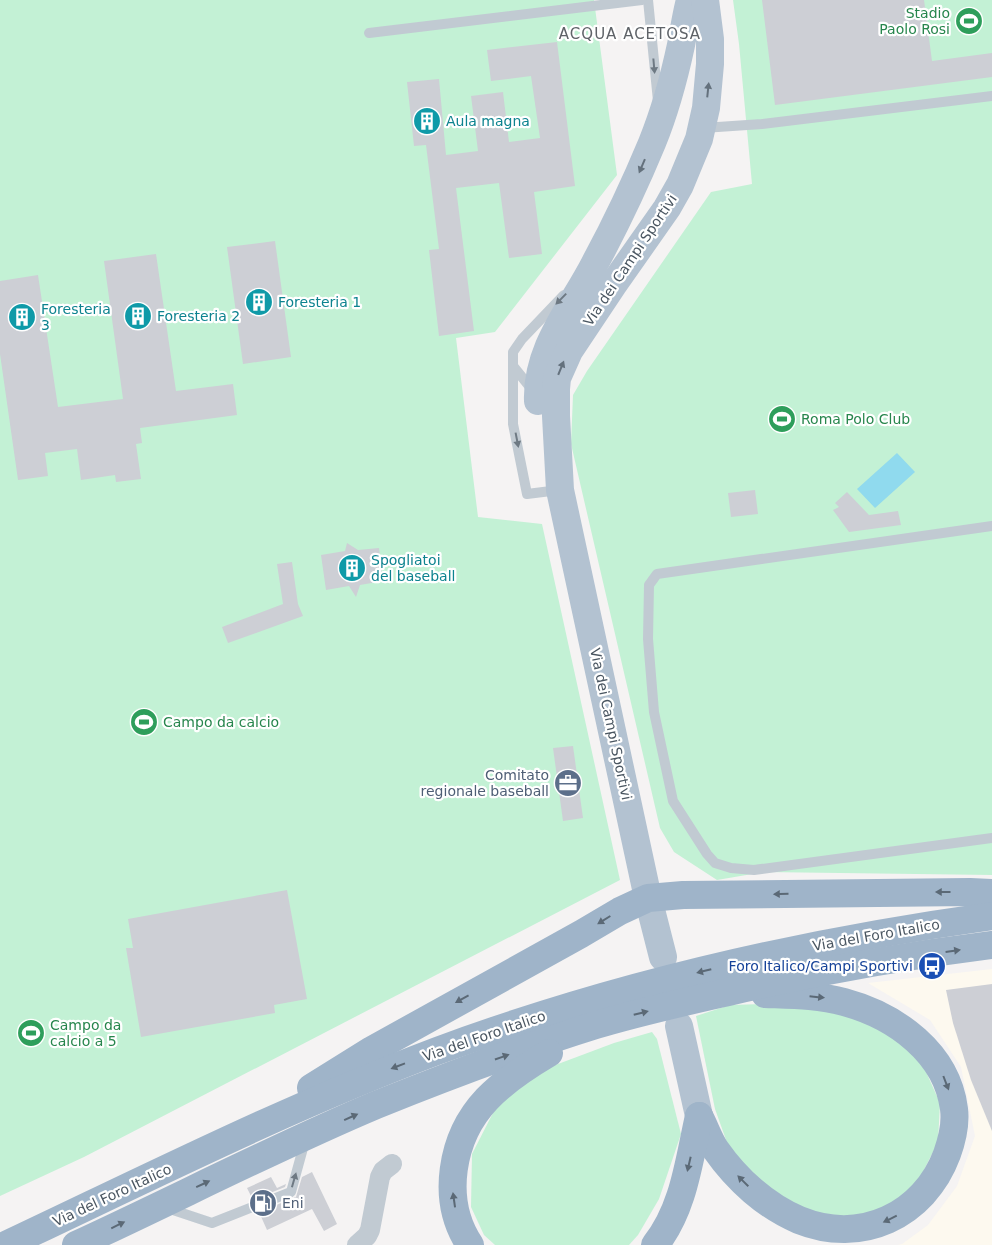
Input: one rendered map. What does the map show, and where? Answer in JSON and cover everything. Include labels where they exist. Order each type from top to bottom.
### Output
[{"type":"highway","points":[[232,1138],[372,1050],[581,934],[620,910],[648,898],[683,894],[960,892],[992,894]]},
{"type":"highway","name":"Via del Foro Italico","points":[[6,1245],[232,1138],[340,1090],[496,1031],[578,1004],[662,981],[812,946],[992,916]]},
{"type":"highway","name":"Via del Foro Italico","points":[[76,1245],[307,1136],[378,1105],[496,1060],[594,1026],[780,980],[992,945]]},
{"type":"highway","points":[[699,999],[764,994],[820,997],[844,1002],[877,1014],[901,1028],[923,1046],[934,1059],[948,1085],[954,1111],[954,1123],[949,1148],[940,1169],[919,1199],[885,1222],[842,1230],[806,1223],[765,1202],[732,1170],[715,1149],[699,1116]]},
{"type":"highway","points":[[470,1245],[458,1222],[452,1186],[458,1151],[476,1114],[487,1099],[519,1071],[594,1026]]},
{"type":"highway","points":[[655,1245],[680,1200],[699,1116]]},
{"type":"main road","name":"Via dei Campi Sportivi","points":[[663,957],[648,898],[560,490],[542,432],[526,391],[562,319],[595,264],[629,198],[660,120],[674,74],[690,0]]},
{"type":"main road","name":"Via dei Campi Sportivi","points":[[560,490],[556,416],[557,378],[564,360],[667,208],[680,186],[693,154],[702,128],[708,92],[710,39],[705,0]]},
{"type":"main road","points":[[660,120],[661,131],[667,141],[677,150],[693,154]]},
{"type":"main road","points":[[679,1026],[699,1116]]},
{"type":"street","points":[[357,1245],[367,1236],[370,1230],[380,1177],[383,1171],[392,1164]]},
{"type":"lane","points":[[368,33],[642,0]]},
{"type":"lane","points":[[648,0],[660,120]]},
{"type":"lane","points":[[702,128],[762,124],[992,96]]},
{"type":"lane","points":[[556,416],[526,391],[513,366],[513,352],[522,339],[595,264]]},
{"type":"lane","points":[[513,366],[526,391]]},
{"type":"lane","points":[[992,526],[656,574],[649,585],[648,639],[654,712],[673,801],[707,854],[715,863],[731,868],[754,870],[992,838]]},
{"type":"lane","points":[[159,1205],[212,1223],[291,1192],[307,1136]]},
{"type":"shaded area","points":[[992,969],[992,1245],[898,1245],[928,1225],[957,1186],[975,1136],[961,1067],[930,1020],[868,983]]},
{"type":"green space","points":[[0,0],[594,0],[617,175],[495,332],[456,338],[478,517],[542,524],[620,880],[84,1157],[0,1196]]},
{"type":"green space","name":"Roma Polo Club","points":[[733,0],[992,0],[992,875],[764,872],[717,880],[674,852],[660,828],[571,444],[573,395],[587,371],[711,192],[752,184]]},
{"type":"green space","points":[[794,1003],[882,1025],[918,1054],[940,1103],[938,1142],[911,1192],[864,1219],[789,1209],[730,1151],[715,1109],[696,1016],[730,1005]]},
{"type":"green space","points":[[652,1032],[657,1039],[681,1134],[659,1199],[638,1235],[629,1245],[495,1245],[484,1235],[471,1207],[472,1154],[497,1105],[542,1070],[614,1043]]},
{"type":"water","points":[[897,453],[915,472],[875,508],[857,489]]},
{"type":"building","points":[[762,0],[924,0],[932,61],[992,53],[992,77],[775,105]]},
{"type":"building","points":[[557,42],[575,186],[534,192],[542,254],[509,258],[499,183],[456,188],[474,331],[439,336],[429,250],[439,249],[426,145],[414,146],[407,82],[439,79],[446,155],[478,151],[471,96],[503,92],[509,142],[540,138],[531,76],[491,81],[487,50]]},
{"type":"building","name":"Foresteria 1","points":[[275,241],[291,357],[243,364],[227,247]]},
{"type":"building","points":[[156,254],[176,391],[233,384],[237,415],[140,428],[142,443],[136,444],[141,479],[116,482],[115,475],[81,480],[77,449],[45,453],[48,476],[18,480],[0,354],[0,281],[38,275],[58,407],[123,399],[104,261]]},
{"type":"building","points":[[755,490],[758,514],[731,517],[728,493]]},
{"type":"building","points":[[847,492],[869,515],[898,511],[901,525],[849,532],[833,510],[839,507],[835,503]]},
{"type":"building","name":"Spogliatoi del baseball","points":[[347,543],[358,550],[379,548],[383,581],[360,585],[356,597],[349,586],[326,590],[321,555],[345,551]]},
{"type":"building","points":[[292,562],[298,604],[303,616],[228,643],[222,627],[283,604],[277,564]]},
{"type":"building","name":"Comitato regionale baseball","points":[[573,746],[583,818],[563,821],[553,748]]},
{"type":"building","points":[[287,890],[307,999],[274,1005],[275,1013],[141,1037],[126,948],[133,948],[128,919]]},
{"type":"building","points":[[992,984],[992,1131],[971,1080],[953,1023],[946,990]]},
{"type":"building","points":[[312,1172],[337,1224],[324,1231],[312,1209],[267,1230],[259,1212],[296,1197],[302,1177]]},
{"type":"building","points":[[271,1177],[277,1188],[286,1184],[285,1187],[253,1200],[247,1188]]},
{"type":"place","name":"Stadio Paolo Rosi","points":[[969,21]]},
{"type":"place","name":"Aula magna","points":[[427,121]]},
{"type":"place","name":"Foresteria 1","points":[[259,302]]},
{"type":"place","name":"Foresteria 2","points":[[138,316]]},
{"type":"place","name":"Foresteria 3","points":[[22,317]]},
{"type":"place","name":"Roma Polo Club","points":[[782,419]]},
{"type":"place","name":"Spogliatoi del baseball","points":[[352,568]]},
{"type":"place","name":"Campo da calcio","points":[[144,722]]},
{"type":"place","name":"Comitato regionale baseball","points":[[568,783]]},
{"type":"place","name":"Foro Italico/Campi Sportivi","points":[[932,966]]},
{"type":"place","name":"Campo da calcio a 5","points":[[31,1033]]},
{"type":"place","name":"Eni","points":[[263,1203]]},
{"type":"district","name":"ACQUA ACETOSA","points":[[630,34]]}]
